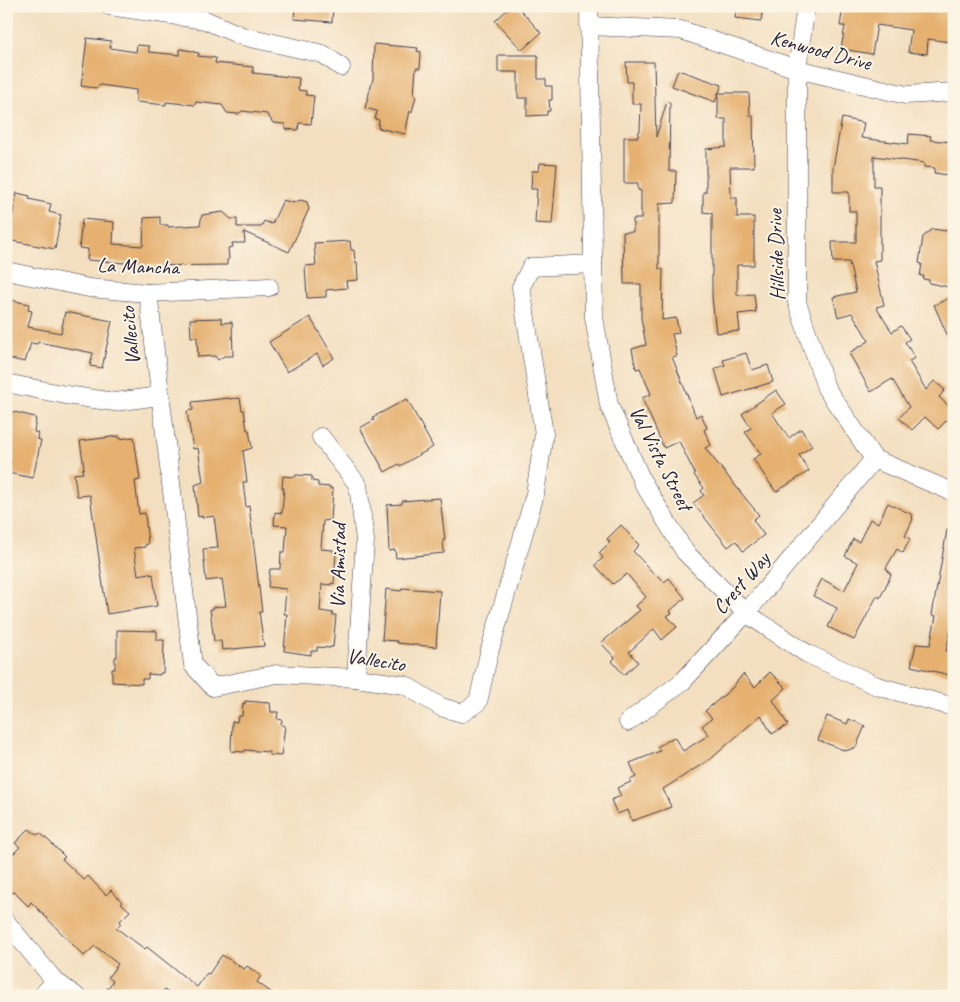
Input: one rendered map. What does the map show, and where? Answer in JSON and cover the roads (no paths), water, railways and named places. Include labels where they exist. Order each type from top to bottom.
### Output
[{"type":"street","points":[[109,6],[206,20],[242,36],[322,54],[340,66]]},
{"type":"street","name":"Val Vista Street","points":[[589,6],[594,317],[609,405],[638,473],[685,552],[746,613],[806,653],[877,686],[954,706]]},
{"type":"street","name":"Hillside Drive","points":[[806,6],[797,70],[797,302],[826,388],[874,459]]},
{"type":"street","name":"Kenwood Drive","points":[[589,26],[681,30],[797,70],[906,95],[954,92]]},
{"type":"street","name":"Vallecito","points":[[148,293],[192,665],[213,687],[277,674],[356,678],[405,685],[441,707],[462,713],[478,702],[488,653],[535,494],[544,434],[520,287],[531,267],[593,264]]},
{"type":"street","name":"La Mancha","points":[[6,271],[89,288],[148,293],[269,287]]},
{"type":"street","points":[[6,383],[66,395],[115,402],[159,396]]},
{"type":"street","name":"Via Amistad","points":[[322,437],[358,485],[365,540],[356,678]]},
{"type":"street","points":[[874,459],[954,491]]},
{"type":"street","name":"Crest Way","points":[[628,722],[683,681],[746,613],[874,459]]},
{"type":"street","points":[[6,922],[55,981],[76,996]]},
{"type":"street","points":[[42,996],[55,981]]}]
